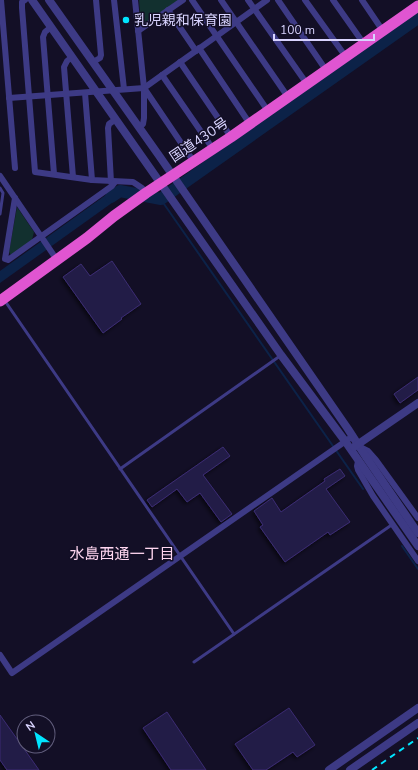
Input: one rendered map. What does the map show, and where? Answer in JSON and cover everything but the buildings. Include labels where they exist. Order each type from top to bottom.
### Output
[{"type":"highway","name":"国道430号","points":[[1,297],[53,254],[138,194],[162,185],[174,177],[192,159],[416,5]]},
{"type":"street","points":[[1,0],[15,168]]},
{"type":"street","points":[[25,0],[22,2],[22,8],[35,172],[92,180],[133,182],[138,194]]},
{"type":"street","points":[[32,0],[162,185],[276,359],[345,441],[416,544]]},
{"type":"street","points":[[48,0],[174,177],[353,436],[418,533]]},
{"type":"street","points":[[92,62],[100,58],[101,55],[96,0]]},
{"type":"street","points":[[114,0],[124,89]]},
{"type":"street","points":[[135,0],[144,88],[144,118],[143,124],[139,127]]},
{"type":"street","points":[[138,30],[183,0]]},
{"type":"street","points":[[192,0],[266,108]]},
{"type":"street","points":[[222,0],[286,94]]},
{"type":"street","points":[[248,0],[305,81]]},
{"type":"street","points":[[9,98],[144,88],[267,0]]},
{"type":"street","points":[[278,0],[324,68]]},
{"type":"street","points":[[305,0],[344,54]]},
{"type":"street","points":[[333,0],[362,41]]},
{"type":"street","points":[[362,0],[381,28]]},
{"type":"street","points":[[168,10],[198,49],[248,121]]},
{"type":"street","points":[[52,27],[45,32],[43,37],[54,174]]},
{"type":"street","points":[[72,57],[67,61],[64,67],[73,178]]},
{"type":"street","points":[[180,62],[229,134]]},
{"type":"street","points":[[162,75],[211,146]]},
{"type":"street","points":[[144,88],[192,159]]},
{"type":"street","points":[[85,93],[92,180]]},
{"type":"street","points":[[15,198],[5,259],[8,260],[42,238],[112,186],[113,182],[108,128],[109,124],[116,119]]},
{"type":"street","points":[[0,176],[53,254]]},
{"type":"street","points":[[350,450],[359,446],[418,403]]},
{"type":"street","points":[[0,655],[12,673],[353,436]]},
{"type":"street","points":[[359,446],[373,456],[418,518]]},
{"type":"street","points":[[358,461],[358,470],[418,561]]},
{"type":"street","points":[[330,770],[418,708]]},
{"type":"street","points":[[350,770],[418,723]]},
{"type":"lane","points":[[0,188],[3,192],[0,214]]},
{"type":"lane","points":[[1,297],[234,634]]},
{"type":"lane","points":[[120,469],[276,359]]},
{"type":"lane","points":[[194,662],[393,524]]},
{"type":"green space","points":[[139,0],[179,0],[141,26]]},
{"type":"green space","points":[[17,207],[34,232],[32,240],[11,255],[9,252]]},
{"type":"water","points":[[117,187],[130,190],[0,283],[0,271]]},
{"type":"waterway","points":[[111,197],[120,191],[161,199],[418,18]]},
{"type":"waterway","points":[[184,188],[418,23]]},
{"type":"waterway","points":[[172,196],[180,191]]},
{"type":"waterway","points":[[164,204],[363,489]]},
{"type":"waterway","points":[[402,546],[418,569]]},
{"type":"railway","points":[[372,770],[418,738]]},
{"type":"place","name":"乳児親和保育園","points":[[126,20]]},
{"type":"district","name":"水島西通一丁目","points":[[122,554]]}]
